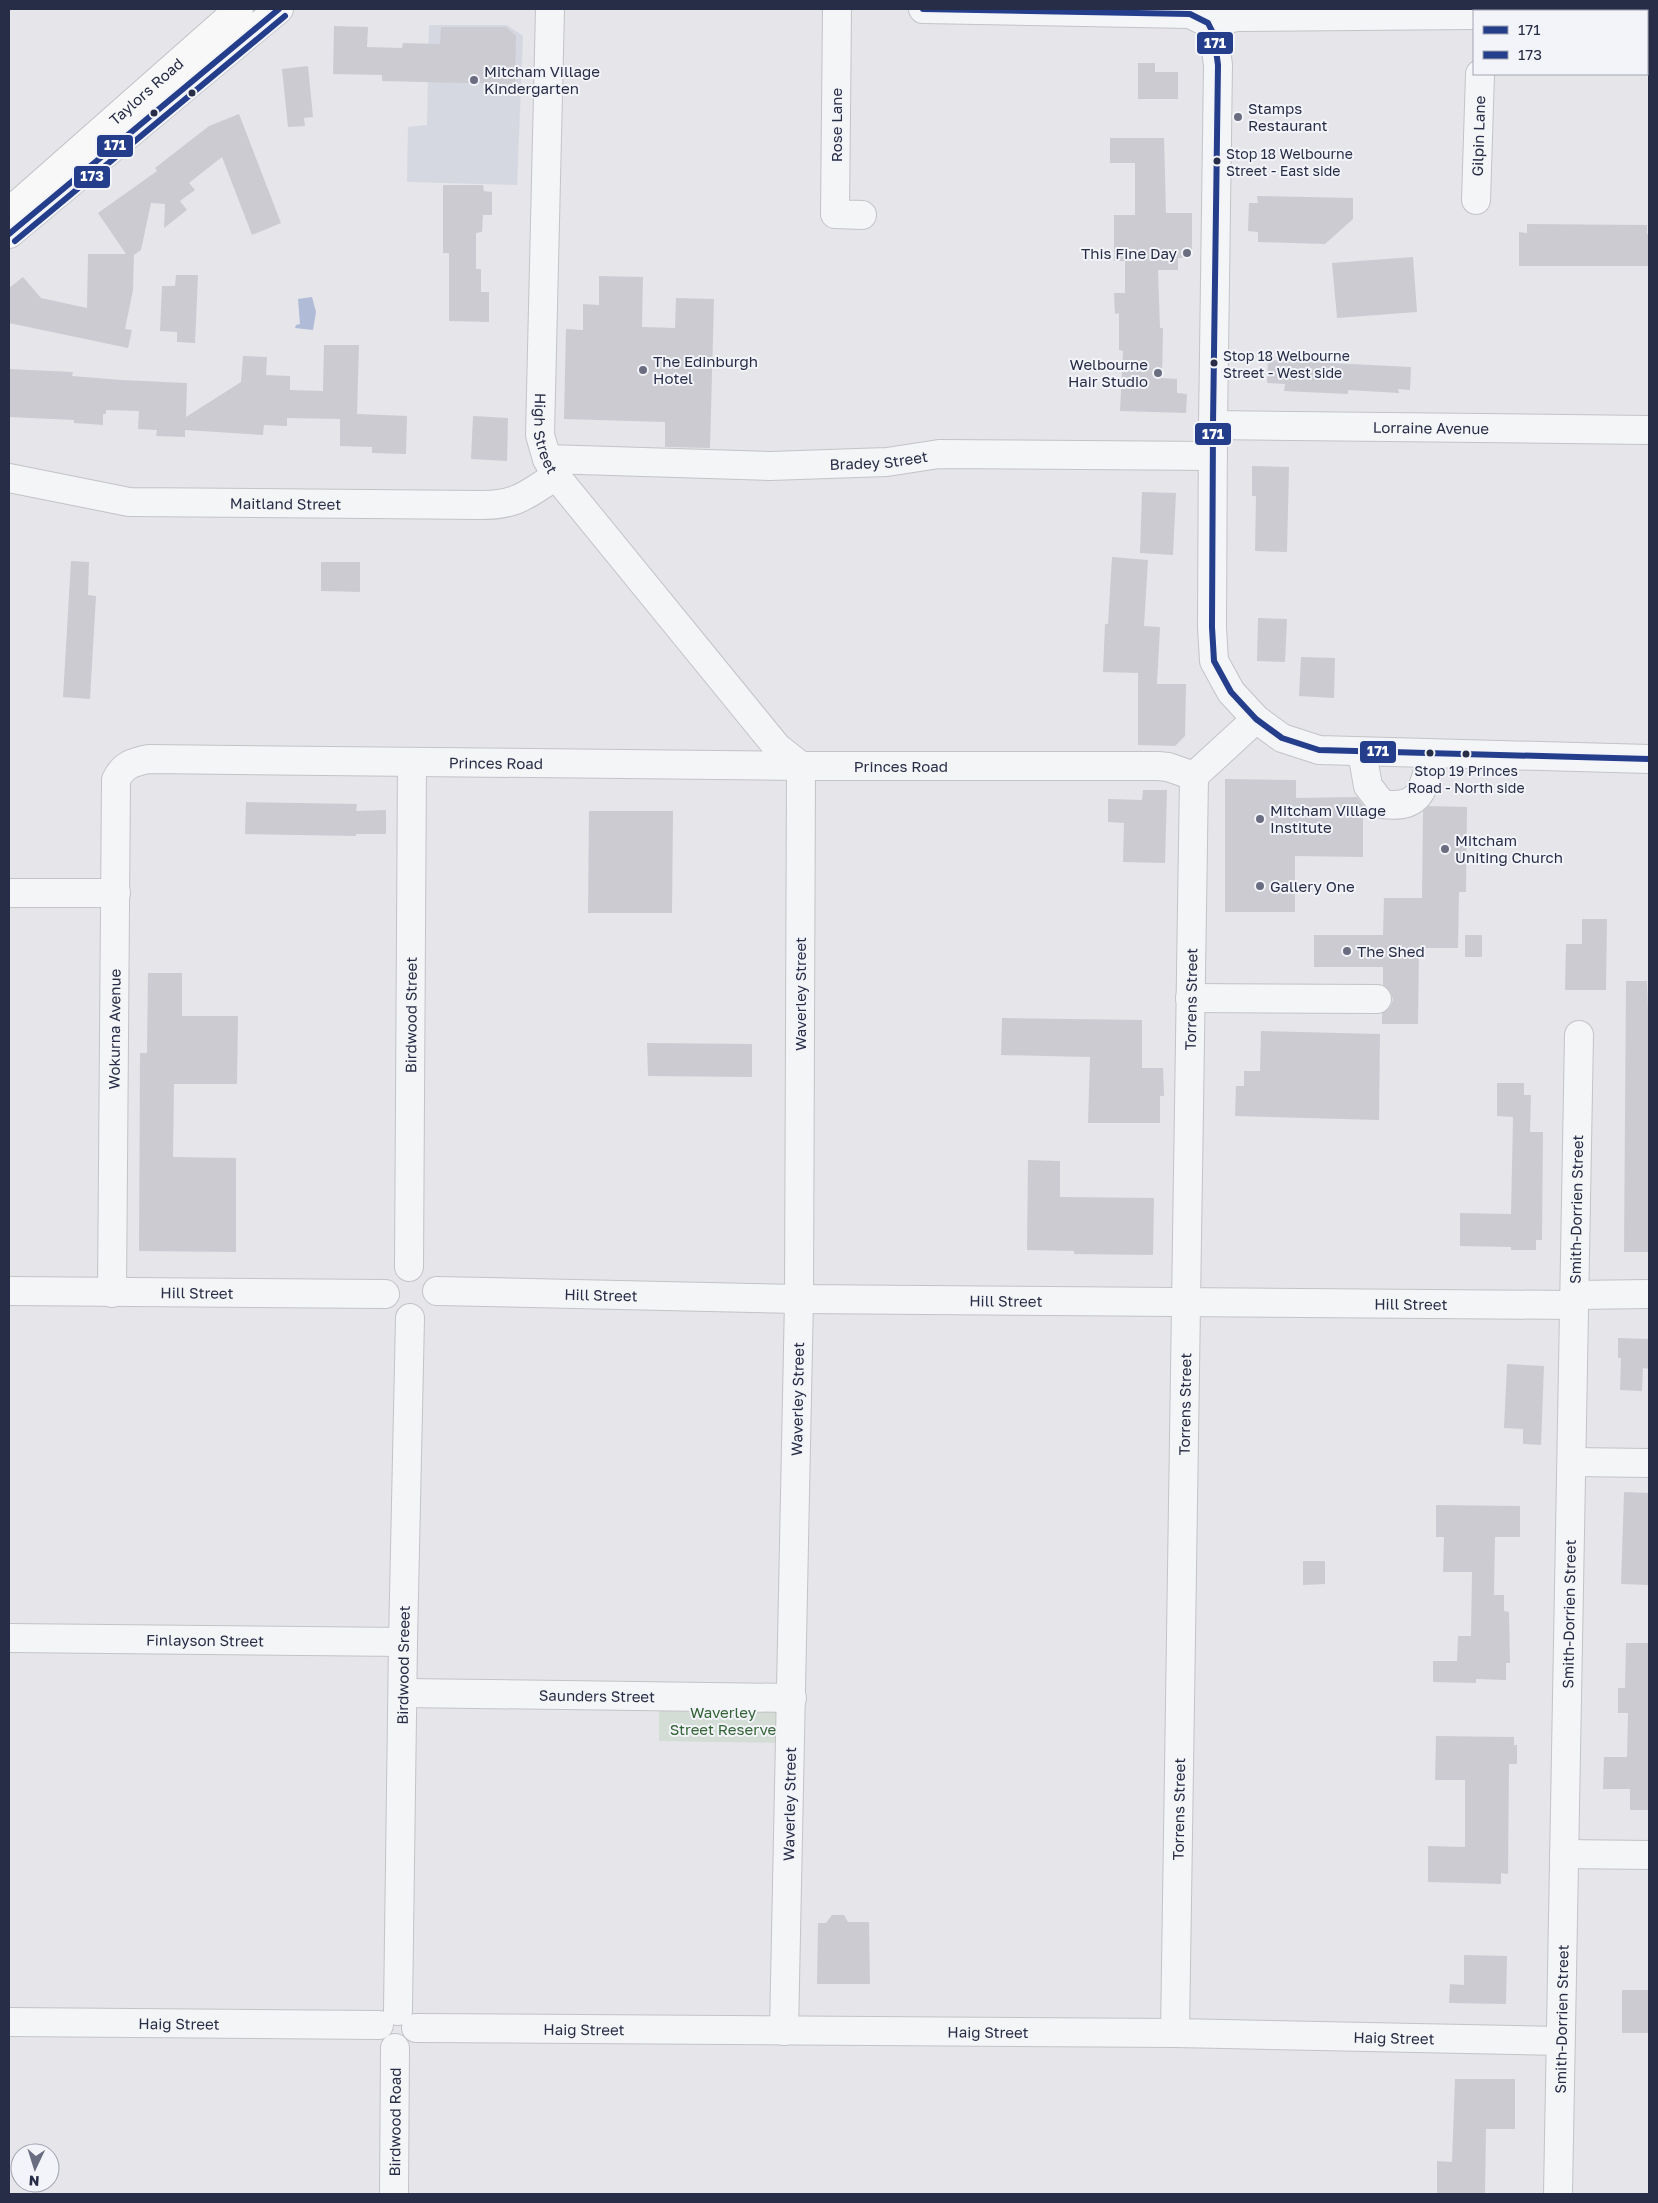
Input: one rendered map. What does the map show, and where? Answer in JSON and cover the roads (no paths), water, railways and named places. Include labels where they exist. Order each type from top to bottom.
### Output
[{"type":"main road","name":"Taylors Road","points":[[9,212],[239,9]]},
{"type":"main road","name":"Taylors Road","points":[[9,234],[279,9]]},
{"type":"street","name":"High Street","points":[[550,9],[540,435],[551,468],[777,747],[800,766]]},
{"type":"street","name":"Rose Lane","points":[[837,9],[835,214],[862,215]]},
{"type":"street","points":[[923,9],[1190,14],[1211,29],[1218,65],[1213,425],[1212,627],[1214,661],[1231,692],[1256,719],[1282,738],[1319,750],[1649,759]]},
{"type":"street","points":[[1211,29],[1237,17],[1473,15]]},
{"type":"street","name":"Gilpin Lane","points":[[1476,200],[1480,75]]},
{"type":"street","name":"Lorraine Avenue","points":[[1213,425],[1649,430]]},
{"type":"street","name":"Bradey Street","points":[[551,468],[770,466],[887,462],[939,454],[1213,456]]},
{"type":"street","name":"Maitland Street","points":[[9,478],[129,502],[482,505],[505,504],[524,498],[551,468]]},
{"type":"street","points":[[1194,776],[1256,719]]},
{"type":"street","points":[[1362,752],[1368,786],[1375,798],[1382,804],[1394,806],[1402,806],[1414,800],[1424,785],[1432,754]]},
{"type":"street","name":"Princes Road","points":[[123,767],[148,759],[800,766],[1158,766],[1168,767],[1194,776]]},
{"type":"street","name":"Birdwood Street","points":[[409,1267],[412,763]]},
{"type":"street","name":"Waverley Street","points":[[784,2031],[799,1299],[800,766]]},
{"type":"street","name":"Wokurna Avenue","points":[[112,1293],[116,780],[123,767]]},
{"type":"street","name":"Torrens Street","points":[[1176,2033],[1194,776]]},
{"type":"street","points":[[9,893],[116,893]]},
{"type":"street","points":[[1190,998],[1377,999]]},
{"type":"street","name":"Smith-Dorrien Street","points":[[1558,2194],[1579,1035]]},
{"type":"street","points":[[409,1267],[423,1270],[432,1278],[437,1291],[432,1307],[424,1314],[410,1318],[398,1314],[390,1308],[385,1294],[389,1279],[398,1270],[409,1267]]},
{"type":"street","name":"Hill Street","points":[[9,1291],[385,1294]]},
{"type":"street","name":"Hill Street","points":[[437,1291],[799,1299],[1187,1303],[1574,1300],[1649,1294]]},
{"type":"street","name":"Birdwood Sreeet","points":[[398,2021],[410,1318]]},
{"type":"street","points":[[1572,1462],[1649,1463]]},
{"type":"street","name":"Finlayson Street","points":[[9,1638],[403,1642]]},
{"type":"street","name":"Saunders Street","points":[[403,1693],[792,1698]]},
{"type":"street","points":[[1564,1854],[1649,1855]]},
{"type":"street","name":"Haig Street","points":[[9,2022],[398,2021],[784,2031],[1176,2033],[1560,2041]]},
{"type":"street","name":"Birdwood Road","points":[[394,2194],[395,2048],[406,2046],[411,2042],[398,2021]]},
{"type":"water","points":[[312,297],[316,312],[313,330],[295,328],[296,325],[300,324],[298,299]]},
{"type":"place","name":"Mitcham Village Kindergarten","points":[[474,80]]},
{"type":"place","name":"Stamps Restaurant","points":[[1238,117]]},
{"type":"place","name":"Stop 18 Welbourne Street - East side","points":[[1217,161]]},
{"type":"place","name":"This Fine Day","points":[[1187,253]]},
{"type":"place","name":"Stop 18 Welbourne Street - West side","points":[[1214,363]]},
{"type":"place","name":"The Edinburgh Hotel","points":[[643,370]]},
{"type":"place","name":"Welbourne Hair Studio","points":[[1158,373]]},
{"type":"place","name":"Stop 19 Princes Road - North side","points":[[1466,754]]},
{"type":"place","name":"Mitcham Village Institute","points":[[1260,819]]},
{"type":"place","name":"Mitcham Uniting Church","points":[[1445,849]]},
{"type":"place","name":"Gallery One","points":[[1260,886]]},
{"type":"place","name":"The Shed","points":[[1347,951]]},
{"type":"park label","name":"Waverley Street Reserve","points":[[723,1720]]}]
